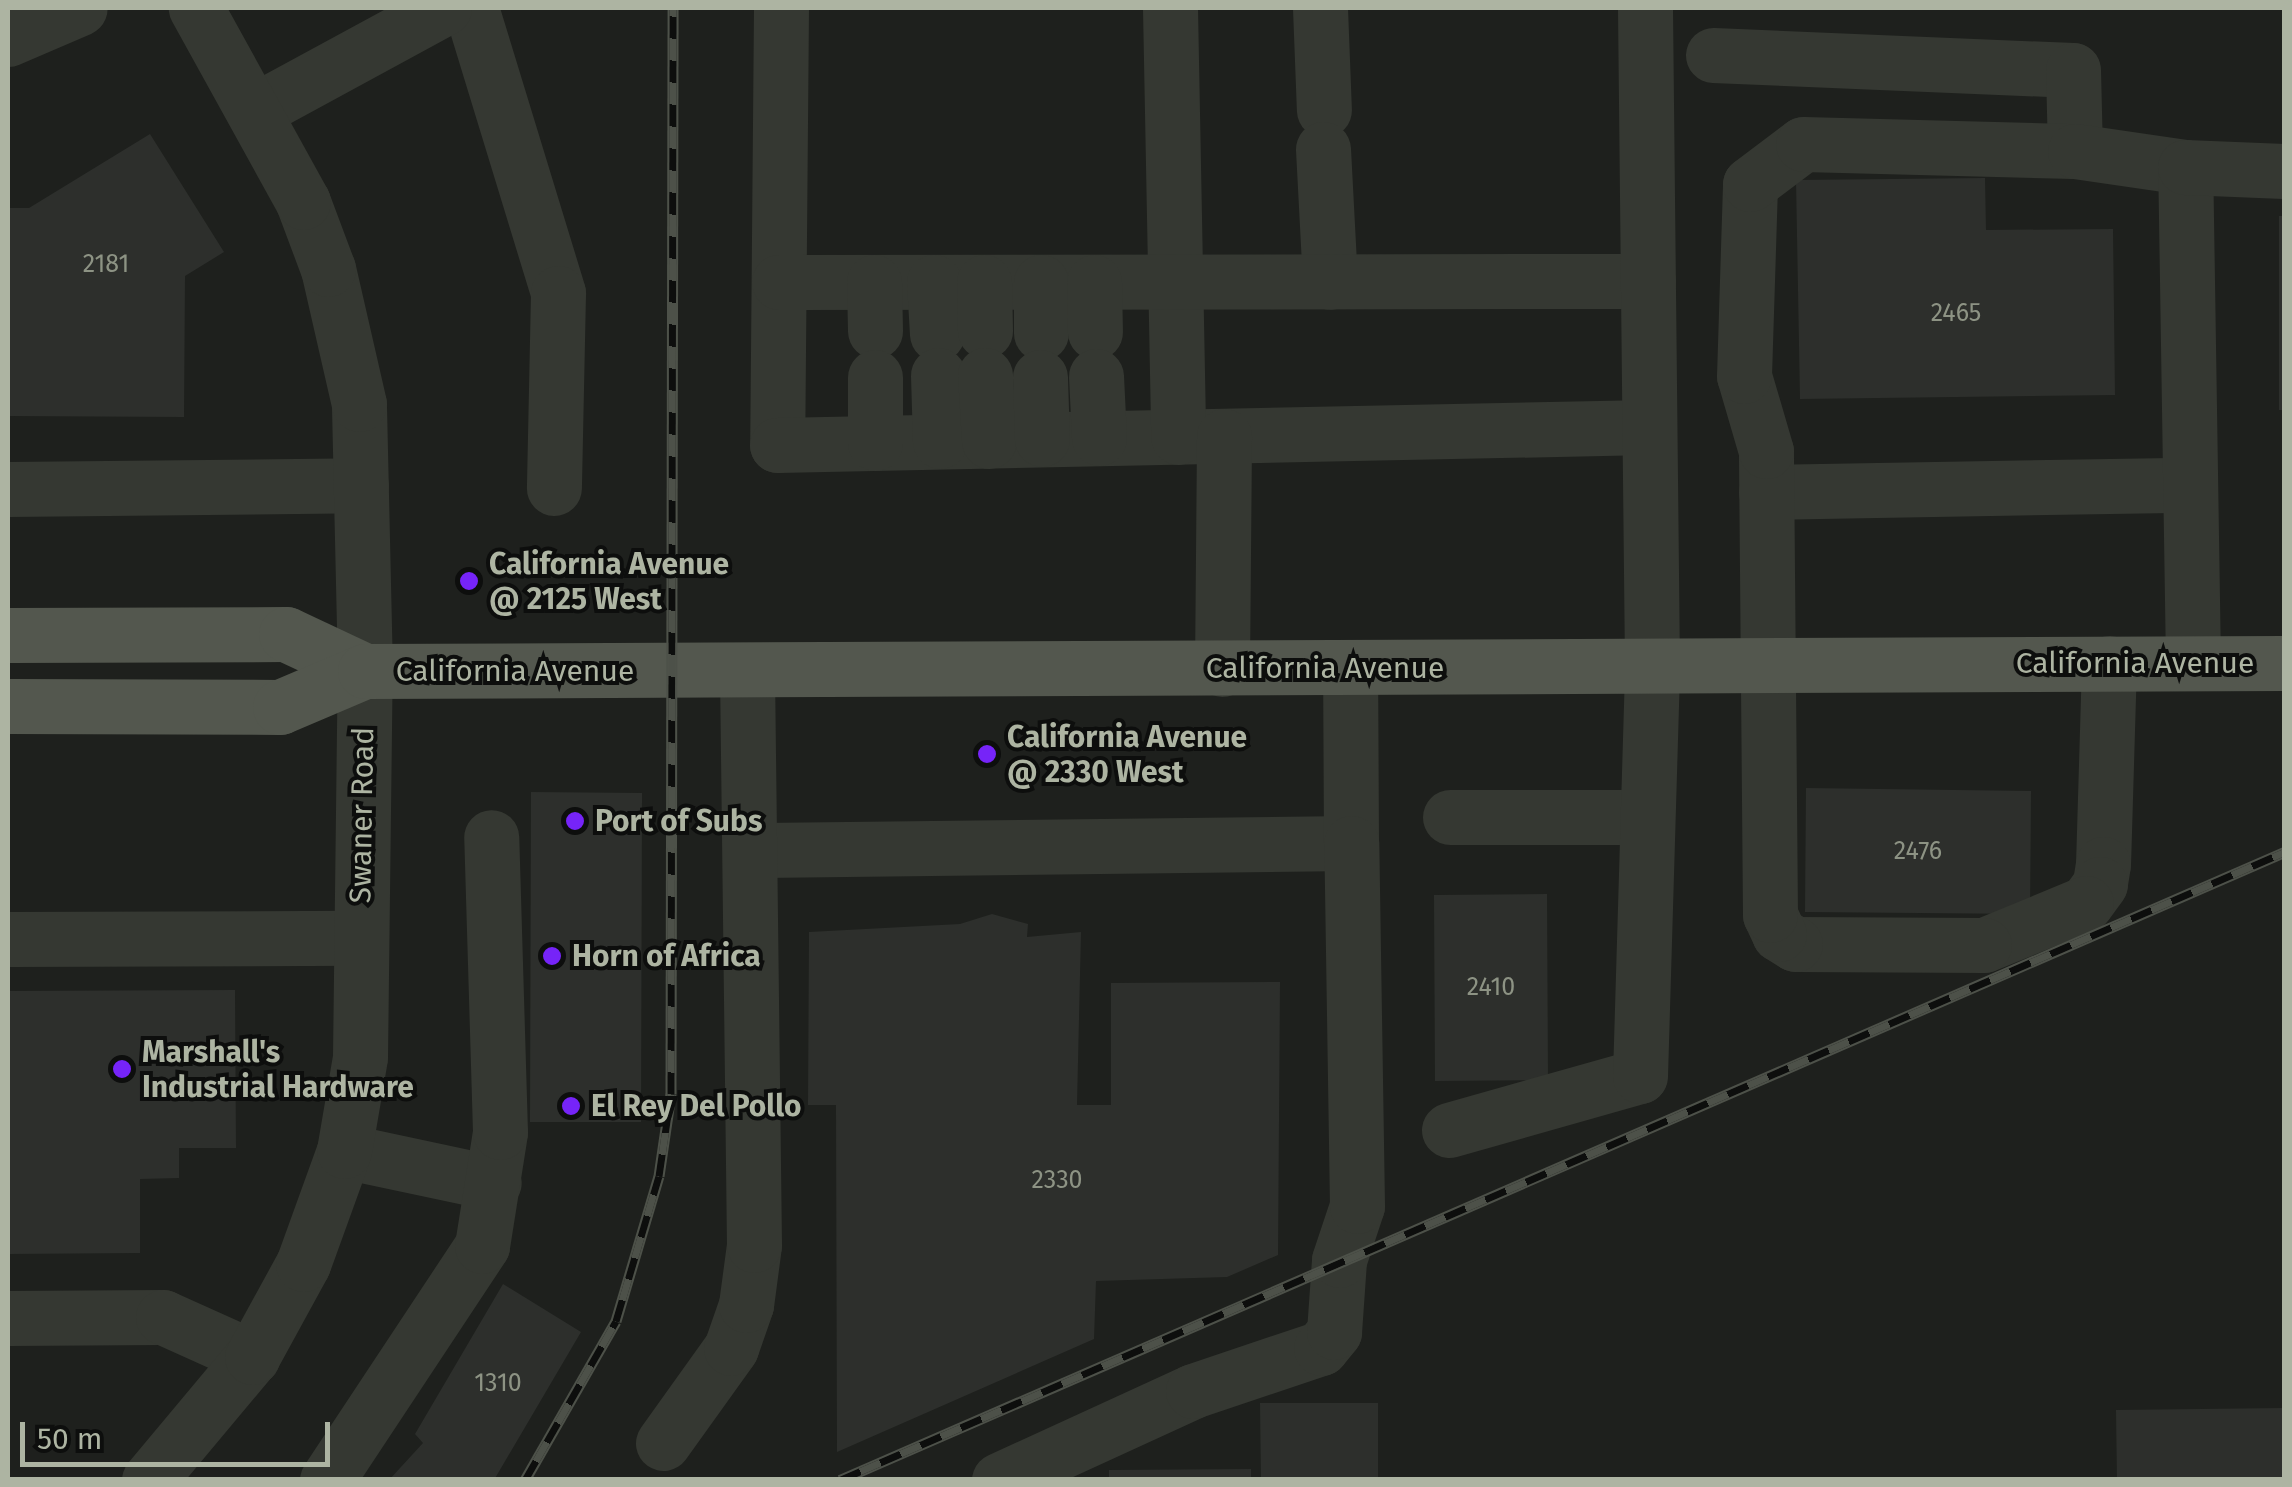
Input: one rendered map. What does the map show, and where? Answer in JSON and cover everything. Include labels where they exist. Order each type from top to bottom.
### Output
[{"type":"main road","name":"California Avenue","points":[[8,634],[286,634],[364,672]]},
{"type":"main road","name":"California Avenue","points":[[8,706],[280,706],[364,672],[2284,663]]},
{"type":"street","name":"Swaner Road","points":[[149,1480],[252,1357],[303,1264],[344,1151],[360,1057],[364,672],[359,404],[328,269],[256,110],[196,8]]},
{"type":"street","points":[[256,110],[444,8]]},
{"type":"street","points":[[470,8],[558,293],[554,488]]},
{"type":"street","points":[[781,8],[777,445],[1649,427]]},
{"type":"street","points":[[1170,8],[1175,282],[1201,436],[1222,669]]},
{"type":"street","points":[[1320,8],[1330,282]]},
{"type":"street","points":[[1449,1130],[1640,1076],[1652,666],[1645,8]]},
{"type":"street","points":[[8,38],[66,10]]},
{"type":"street","points":[[1713,55],[1772,54],[1803,64],[2073,70],[2075,151]]},
{"type":"street","points":[[1803,64],[1803,144]]},
{"type":"street","points":[[2109,663],[2100,884],[2086,904],[1984,945],[1795,944],[1779,934],[1770,915],[1766,451],[1744,376],[1750,184],[1803,144],[2075,151],[2184,168],[2284,171]]},
{"type":"street","points":[[2184,168],[2194,663]]},
{"type":"street","points":[[779,282],[875,330],[1041,331],[1095,330],[1175,282],[1648,281]]},
{"type":"street","points":[[875,330],[875,443]]},
{"type":"street","points":[[960,330],[990,441]]},
{"type":"street","points":[[1095,330],[1099,438]]},
{"type":"street","points":[[990,441],[1041,331]]},
{"type":"street","points":[[8,490],[362,486]]},
{"type":"street","points":[[1766,492],[2188,486]]},
{"type":"street","points":[[999,1480],[1193,1391],[1321,1348],[1334,1332],[1339,1260],[1357,1206],[1350,668]]},
{"type":"street","points":[[663,1442],[731,1348],[746,1305],[757,1115],[747,670]]},
{"type":"street","points":[[1450,818],[1647,817]]},
{"type":"street","points":[[328,1480],[482,1246],[500,1132],[491,837]]},
{"type":"street","points":[[751,850],[1351,843]]},
{"type":"street","points":[[8,939],[360,938]]},
{"type":"street","points":[[344,1151],[494,1183]]},
{"type":"street","points":[[8,1318],[163,1316],[252,1357]]},
{"type":"shaded area","points":[[8,8],[2284,8],[2284,1479],[8,1480]]},
{"type":"building","points":[[150,134],[224,252],[185,276],[184,417],[8,416],[8,208],[29,208]]},
{"type":"building","points":[[1985,178],[1986,230],[2113,229],[2115,395],[1800,399],[1796,180]]},
{"type":"building","points":[[2279,216],[2284,216],[2284,410],[2279,410]]},
{"type":"building","points":[[1806,788],[2031,791],[2030,914],[1805,912]]},
{"type":"building","points":[[531,792],[642,793],[641,1122],[530,1122]]},
{"type":"building","points":[[1547,894],[1548,1080],[1435,1081],[1434,895]]},
{"type":"building","points":[[992,914],[1028,924],[1027,937],[1081,932],[1077,1105],[1111,1105],[1111,983],[1280,982],[1278,1255],[1227,1277],[1096,1281],[1094,1339],[837,1452],[836,1105],[808,1105],[809,932],[960,924]]},
{"type":"building","name":"Marshall's Industrial Hardware","points":[[235,990],[236,1148],[179,1148],[179,1178],[140,1179],[140,1253],[8,1254],[8,991]]},
{"type":"building","points":[[503,1284],[581,1332],[494,1480],[389,1480],[423,1443],[415,1434]]},
{"type":"building","points":[[1260,1403],[1378,1403],[1378,1480],[1261,1480]]},
{"type":"building","points":[[2284,1408],[2284,1480],[2117,1480],[2116,1410]]},
{"type":"building","points":[[1251,1469],[1251,1480],[1109,1480],[1109,1470]]},
{"type":"railway","points":[[525,1480],[616,1321],[659,1176],[671,1094],[673,8]]},
{"type":"railway","points":[[840,1480],[2284,852]]},
{"type":"place","name":"California Avenue @ 2125 West","points":[[469,581]]},
{"type":"place","name":"California Avenue @ 2330 West","points":[[987,754]]},
{"type":"place","name":"Port of Subs","points":[[575,821]]},
{"type":"place","name":"Horn of Africa","points":[[552,956]]},
{"type":"place","name":"Marshall's Industrial Hardware","points":[[122,1069]]},
{"type":"place","name":"El Rey Del Pollo","points":[[571,1106]]}]
